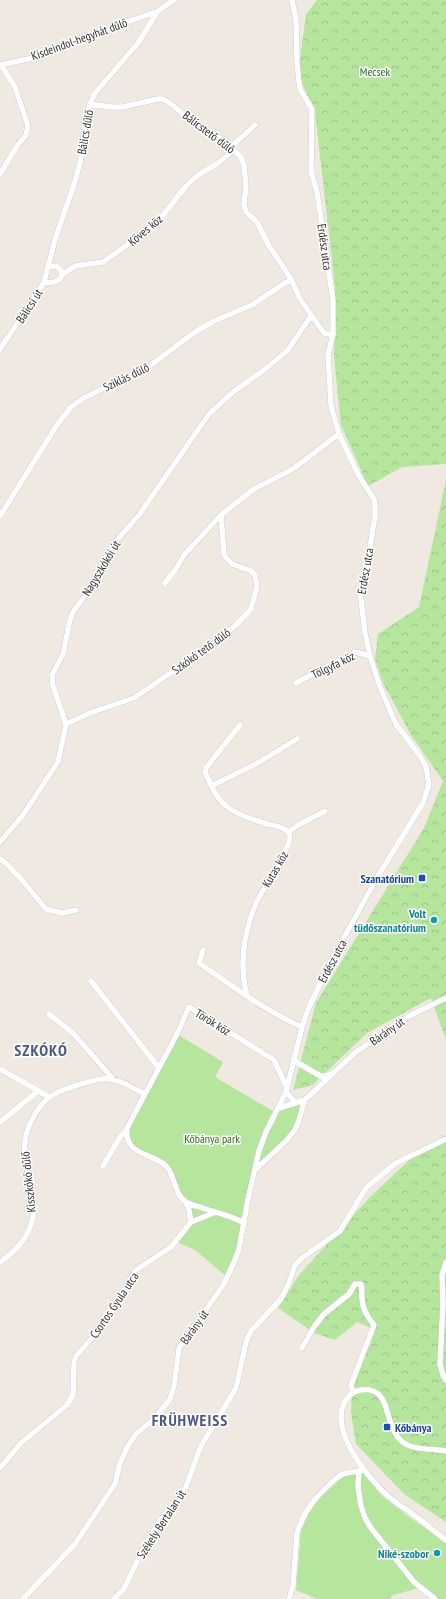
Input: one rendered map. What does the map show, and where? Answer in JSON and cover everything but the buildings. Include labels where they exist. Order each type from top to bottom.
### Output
[{"type":"street","name":"Bálics dűlő","points":[[47,267],[80,163],[86,115],[90,104],[101,85],[126,59],[138,43],[158,11],[173,0]]},
{"type":"street","name":"Erdész utca","points":[[279,1108],[286,1090],[308,1007],[331,961],[378,876],[423,803],[429,784],[426,767],[420,756],[396,724],[380,687],[370,656],[363,620],[360,591],[369,553],[375,516],[375,506],[374,499],[359,476],[339,434],[331,406],[328,354],[333,335],[333,300],[317,192],[311,172],[312,109],[300,89],[297,62],[296,20],[292,0]]},
{"type":"street","name":"Kisdeindol-hegyhát dűlő","points":[[0,65],[42,56],[62,45],[158,11]]},
{"type":"street","points":[[0,65],[15,87],[28,126],[26,134],[0,174]]},
{"type":"street","name":"Bálicstető dűlő","points":[[90,104],[112,108],[163,99],[174,106],[190,121],[208,130],[241,157],[244,165],[246,186],[244,205],[246,212],[257,222],[268,244],[291,279],[300,299],[311,316],[324,333],[333,335]]},
{"type":"street","name":"Köves köz","points":[[62,275],[75,266],[103,262],[140,236],[158,222],[185,187],[198,175],[217,164],[255,125]]},
{"type":"street","points":[[47,267],[55,265],[58,266],[62,270],[62,275]]},
{"type":"street","name":"Bálicsi út","points":[[0,349],[44,282],[47,267]]},
{"type":"street","name":"Bálicsi út","points":[[44,282],[56,282],[62,275]]},
{"type":"street","name":"Sziklás dűlő","points":[[0,516],[57,425],[71,407],[106,386],[130,378],[151,365],[195,332],[214,321],[252,305],[291,279]]},
{"type":"street","name":"Nagyszkókói út","points":[[66,724],[53,686],[52,675],[63,654],[73,612],[102,572],[105,559],[112,546],[139,515],[209,414],[233,392],[264,370],[287,351],[311,316]]},
{"type":"street","points":[[164,583],[176,569],[184,555],[220,515],[254,489],[293,469],[339,434]]},
{"type":"street","name":"Szkókó tető dűlő","points":[[66,724],[90,713],[134,698],[220,639],[251,609],[257,587],[255,575],[251,571],[232,564],[224,555],[220,515]]},
{"type":"street","name":"Tölgyfa köz","points":[[296,683],[355,652],[370,656]]},
{"type":"street","points":[[0,842],[23,815],[58,762],[66,724]]},
{"type":"street","points":[[240,725],[206,768],[205,772],[219,800],[230,809],[241,815],[281,827],[288,832],[325,811]]},
{"type":"street","points":[[211,786],[256,764],[298,739]]},
{"type":"street","name":"Kutas köz","points":[[248,995],[243,980],[243,956],[248,928],[256,904],[288,847],[290,837],[288,832]]},
{"type":"street","points":[[0,859],[7,864],[22,880],[46,910],[62,913],[76,910]]},
{"type":"street","points":[[203,950],[199,963],[291,1022],[302,1027]]},
{"type":"street","points":[[91,981],[159,1068]]},
{"type":"street","name":"Bárány út","points":[[23,1599],[75,1544],[114,1484],[120,1463],[128,1446],[136,1434],[155,1418],[170,1399],[174,1386],[179,1348],[224,1284],[239,1249],[259,1151],[266,1132],[279,1108],[305,1099],[334,1074],[356,1052],[409,1016],[446,998]]},
{"type":"street","name":"Török köz","points":[[145,1094],[189,1008],[274,1060],[286,1090]]},
{"type":"street","points":[[49,1014],[73,1034],[114,1080]]},
{"type":"street","points":[[294,1059],[298,1064],[322,1077],[334,1074]]},
{"type":"street","points":[[0,1070],[49,1097],[79,1084],[108,1079],[114,1080],[145,1094],[126,1131],[120,1137],[103,1166]]},
{"type":"street","points":[[286,1090],[296,1103]]},
{"type":"street","points":[[0,1122],[38,1091]]},
{"type":"street","name":"Kisszkókó dűlő","points":[[0,1262],[14,1252],[28,1232],[34,1208],[24,1154],[25,1141],[32,1119],[49,1097]]},
{"type":"street","points":[[255,1170],[286,1141],[295,1130],[305,1099]]},
{"type":"street","points":[[126,1131],[129,1144],[134,1150],[156,1159],[166,1166],[171,1174],[177,1192],[186,1203],[191,1222],[216,1212]]},
{"type":"street","name":"Székely Bertalan út","points":[[114,1599],[124,1588],[141,1553],[159,1522],[185,1489],[201,1446],[236,1388],[246,1342],[251,1331],[281,1299],[289,1284],[295,1265],[302,1258],[340,1231],[366,1188],[385,1172],[396,1163],[446,1139]]},
{"type":"street","points":[[186,1203],[232,1216],[244,1223]]},
{"type":"street","name":"Csortos Gyula utca","points":[[0,1468],[21,1443],[67,1405],[73,1395],[74,1362],[80,1350],[103,1326],[136,1270],[171,1248],[191,1222]]},
{"type":"street","points":[[446,1262],[442,1275],[443,1303],[440,1364],[446,1380]]},
{"type":"street","points":[[302,1348],[314,1326],[324,1314],[349,1294],[355,1284],[361,1284],[363,1286],[362,1299],[364,1308],[374,1326],[351,1385],[353,1393]]},
{"type":"street","points":[[446,1451],[409,1446],[399,1439],[392,1429],[384,1405],[377,1393],[365,1389],[353,1393],[344,1404],[340,1420],[342,1430],[361,1470],[389,1497],[446,1540]]},
{"type":"street","points":[[288,1599],[292,1586],[297,1533],[306,1513],[317,1495],[339,1476],[361,1470]]},
{"type":"street","points":[[361,1470],[358,1486],[362,1506],[371,1528],[414,1582],[435,1599]]},
{"type":"green space","name":"Mecsek","points":[[317,0],[446,0],[446,464],[402,467],[368,486],[341,425],[334,358],[335,286],[315,112],[298,74],[306,14]]},
{"type":"green space","points":[[446,480],[446,1040],[431,998],[367,1033],[313,1085],[293,1090],[316,1003],[424,828],[443,781],[411,735],[383,683],[375,659],[378,634],[419,607]]},
{"type":"green space","name":"Kőbánya park","points":[[177,1034],[223,1062],[215,1077],[276,1113],[279,1108],[302,1101],[295,1130],[255,1170],[239,1249],[227,1277],[195,1250],[177,1242],[191,1222],[189,1210],[166,1166],[134,1149],[127,1128]]},
{"type":"green space","points":[[446,1135],[446,1522],[404,1494],[356,1444],[351,1412],[352,1382],[373,1329],[357,1322],[335,1340],[314,1333],[278,1308],[299,1275],[370,1197],[419,1151]]},
{"type":"green space","points":[[362,1471],[382,1496],[409,1517],[446,1542],[446,1599],[438,1599],[419,1588],[393,1595],[390,1599],[317,1599],[296,1590],[301,1531],[313,1504],[345,1475]]},
{"type":"place","name":"Szanatórium","points":[[422,878]]},
{"type":"place","name":"Volt tüdőszanatórium","points":[[434,920]]},
{"type":"place","name":"Kőbánya","points":[[387,1427]]},
{"type":"place","name":"Niké-szobor","points":[[437,1553]]},
{"type":"district","name":"SZKÓKÓ","points":[[41,1050]]},
{"type":"district","name":"FRÜHWEISS","points":[[190,1420]]}]
